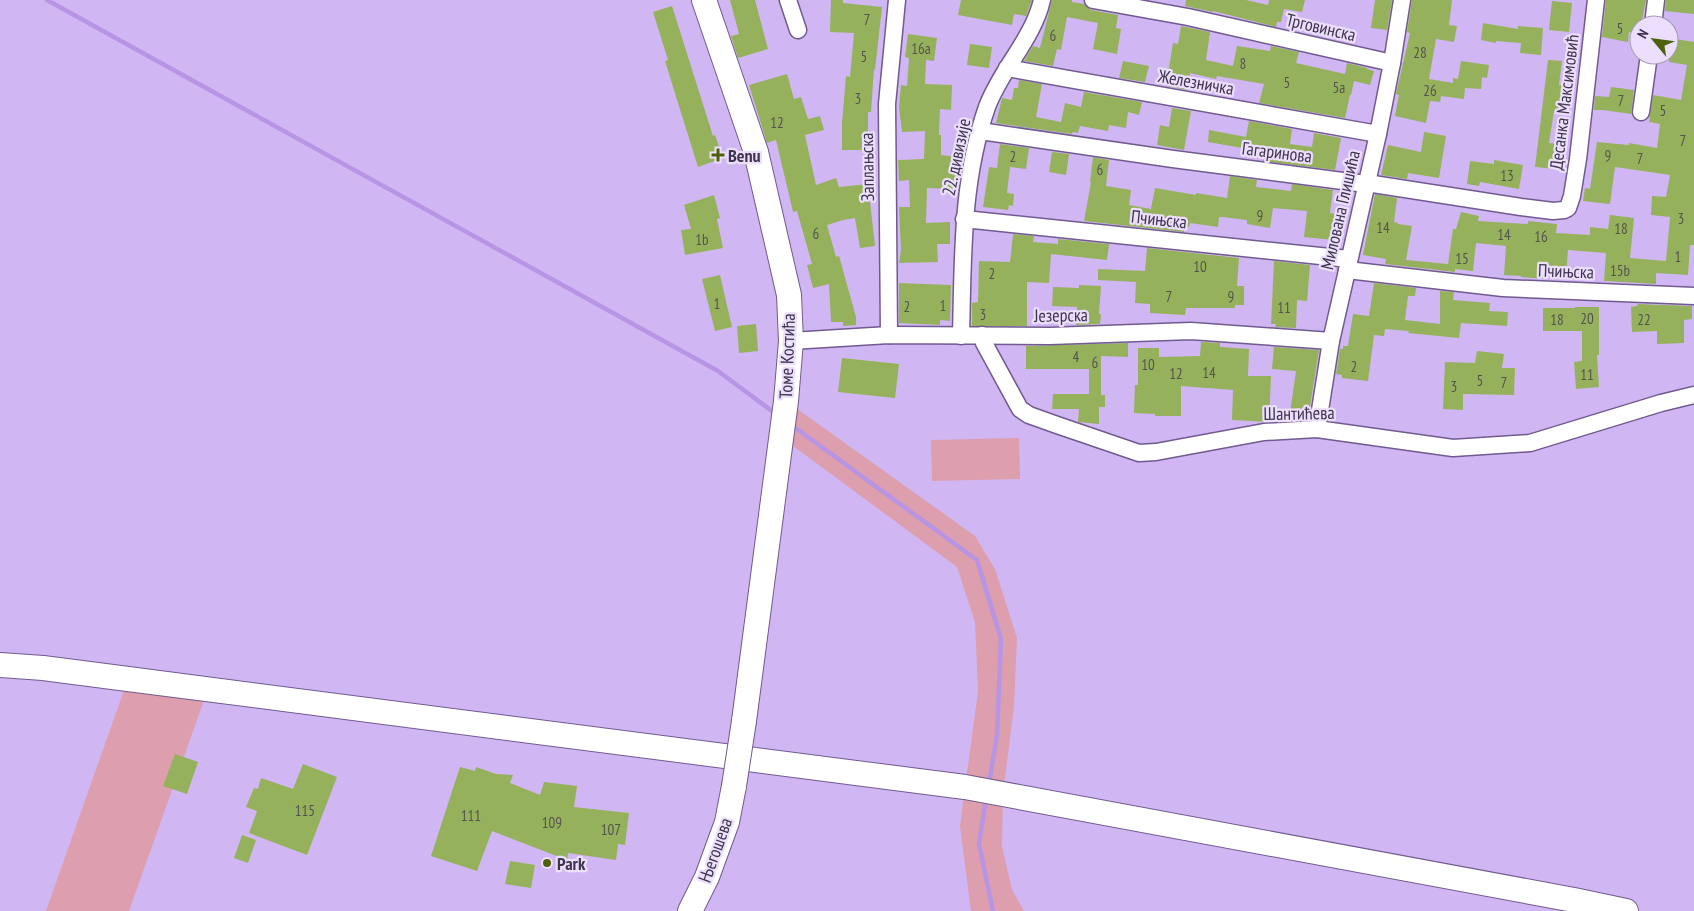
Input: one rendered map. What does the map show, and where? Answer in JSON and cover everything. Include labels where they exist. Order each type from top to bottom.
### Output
[{"type":"main road","name":"Томе Костића","points":[[704,0],[756,152],[789,295],[791,341],[783,419],[744,721]]},
{"type":"main road","points":[[0,665],[71,671],[965,787],[1626,911]]},
{"type":"main road","name":"Његошева","points":[[690,911],[707,877],[727,822],[744,721]]},
{"type":"street","points":[[788,0],[798,30]]},
{"type":"street","name":"Заплањска","points":[[889,335],[886,113],[897,0]]},
{"type":"street","name":"22. дивизије","points":[[961,336],[964,219],[971,164],[988,106],[1007,68],[1037,20],[1042,0]]},
{"type":"street","name":"Трговинска","points":[[1093,0],[1188,17],[1392,63]]},
{"type":"street","name":"Милована Глишића","points":[[1317,429],[1331,341],[1378,134],[1402,0]]},
{"type":"street","name":"Десанка Максимовић","points":[[1568,208],[1572,196],[1578,159],[1596,0]]},
{"type":"street","points":[[1654,15],[1656,0]]},
{"type":"street","points":[[1641,112],[1648,65]]},
{"type":"street","name":"Железничка","points":[[1007,68],[1378,134]]},
{"type":"street","name":"Гагаринова","points":[[980,131],[1174,159],[1373,184],[1521,207],[1553,211],[1568,208]]},
{"type":"street","name":"Пчињска","points":[[964,219],[1348,265],[1503,288],[1694,296]]},
{"type":"street","name":"Језерска","points":[[791,341],[889,335],[1050,336],[1191,331],[1331,341]]},
{"type":"street","name":"Шантићева","points":[[982,335],[984,343],[1020,409],[1029,415],[1050,423],[1139,453],[1156,452],[1264,432],[1317,429],[1453,448],[1530,443],[1661,403],[1694,395]]},
{"type":"shaded area","points":[[786,401],[975,536],[995,569],[1017,638],[1014,707],[1003,793],[1002,846],[1012,890],[1024,911],[971,911],[960,826],[978,691],[975,622],[957,567],[781,437]]},
{"type":"shaded area","points":[[1019,438],[1020,479],[932,481],[931,440]]},
{"type":"shaded area","points":[[128,679],[208,689],[129,911],[46,911]]},
{"type":"building","points":[[730,0],[755,0],[768,49],[738,58],[731,36],[739,34]]},
{"type":"building","points":[[831,0],[843,0],[843,3],[882,7],[871,112],[868,112],[868,150],[842,150],[846,76],[850,77],[854,33],[830,32]]},
{"type":"building","points":[[961,0],[1032,0],[1026,16],[1014,14],[1012,25],[958,15]]},
{"type":"building","points":[[1052,0],[1072,0],[1072,2],[1084,4],[1091,10],[1118,15],[1116,28],[1121,29],[1117,54],[1093,49],[1098,23],[1067,17],[1061,50],[1057,49],[1053,66],[1024,61],[1033,46],[1040,48]]},
{"type":"building","points":[[1186,0],[1246,0],[1268,5],[1269,0],[1305,0],[1302,12],[1284,9],[1281,22],[1277,22],[1276,27],[1185,6]]},
{"type":"building","points":[[1375,0],[1392,0],[1387,30],[1371,28]]},
{"type":"building","points":[[1412,0],[1452,0],[1449,25],[1457,26],[1454,42],[1436,39],[1429,79],[1453,83],[1453,78],[1458,79],[1461,61],[1489,65],[1487,78],[1482,77],[1481,89],[1465,88],[1464,99],[1441,96],[1440,102],[1430,101],[1426,123],[1395,116],[1399,95],[1396,94],[1410,33],[1407,32]]},
{"type":"building","points":[[1606,0],[1646,0],[1643,15],[1629,15],[1628,42],[1602,37]]},
{"type":"building","points":[[1666,0],[1694,0],[1694,14],[1665,11]]},
{"type":"building","points":[[1552,1],[1572,3],[1569,32],[1549,30]]},
{"type":"building","points":[[672,6],[713,136],[715,135],[723,158],[698,167],[665,61],[668,60],[653,12]]},
{"type":"building","points":[[1483,23],[1518,29],[1518,26],[1543,28],[1541,55],[1520,53],[1521,43],[1496,41],[1496,43],[1481,40]]},
{"type":"building","points":[[1181,26],[1210,32],[1206,60],[1233,66],[1237,46],[1270,51],[1271,46],[1299,52],[1296,63],[1345,74],[1347,63],[1374,71],[1370,85],[1354,81],[1345,118],[1259,103],[1264,84],[1217,76],[1216,79],[1190,73],[1187,90],[1166,86],[1173,43],[1178,44]]},
{"type":"building","points":[[908,34],[937,38],[934,61],[926,60],[925,84],[952,85],[951,110],[940,109],[939,135],[941,135],[941,155],[957,157],[955,189],[927,188],[926,223],[950,222],[950,244],[937,244],[938,262],[899,263],[901,250],[899,207],[910,207],[909,180],[899,181],[898,160],[924,159],[925,131],[902,132],[899,107],[901,85],[907,86],[909,58],[905,57]]},
{"type":"building","points":[[1679,40],[1694,42],[1694,245],[1690,245],[1688,275],[1656,273],[1656,284],[1604,281],[1606,253],[1568,250],[1566,274],[1547,272],[1547,279],[1504,275],[1506,246],[1476,243],[1473,271],[1455,269],[1455,272],[1385,264],[1386,259],[1363,255],[1375,194],[1397,198],[1394,222],[1412,226],[1406,260],[1448,264],[1453,229],[1456,229],[1461,212],[1479,216],[1478,221],[1528,224],[1528,221],[1557,224],[1556,233],[1590,235],[1590,227],[1608,229],[1610,215],[1634,218],[1630,258],[1666,261],[1670,217],[1651,215],[1652,196],[1666,197],[1670,175],[1615,167],[1610,204],[1583,201],[1585,188],[1590,189],[1597,142],[1629,145],[1629,143],[1657,148],[1660,124],[1649,122],[1653,95],[1681,100],[1687,65],[1679,64]]},
{"type":"building","points":[[970,44],[992,47],[989,68],[967,65]]},
{"type":"building","points":[[1548,60],[1562,61],[1559,85],[1570,86],[1567,112],[1554,111],[1549,143],[1558,144],[1555,169],[1535,167]]},
{"type":"building","points":[[1123,61],[1149,66],[1145,82],[1119,78]]},
{"type":"building","points":[[787,74],[794,99],[801,97],[808,119],[820,116],[824,130],[805,135],[816,185],[836,178],[839,187],[868,184],[875,246],[860,248],[855,218],[827,225],[836,257],[839,256],[856,317],[856,325],[843,326],[843,322],[831,322],[829,284],[813,288],[807,265],[812,264],[797,211],[793,212],[776,140],[767,143],[749,85]]},
{"type":"building","points":[[1019,80],[1042,84],[1036,117],[1061,122],[1065,103],[1081,107],[1084,92],[1142,102],[1139,115],[1128,112],[1126,128],[1109,125],[1108,131],[1080,126],[1078,133],[1073,132],[1072,134],[996,123],[1002,98],[1012,100],[1014,88],[1018,88]]},
{"type":"building","points":[[1611,87],[1634,90],[1631,114],[1594,110],[1595,96],[1609,97]]},
{"type":"building","points":[[1172,108],[1191,111],[1184,150],[1157,145],[1160,125],[1169,127]]},
{"type":"building","points":[[1249,121],[1292,129],[1290,144],[1312,147],[1314,133],[1341,138],[1335,170],[1263,161],[1265,152],[1208,142],[1209,130],[1246,137]]},
{"type":"building","points":[[1424,132],[1446,136],[1439,178],[1408,173],[1407,179],[1381,175],[1388,145],[1421,152]]},
{"type":"building","points":[[1000,144],[1029,148],[1026,169],[1010,167],[1007,193],[1014,194],[1013,206],[1009,205],[1008,210],[983,207],[989,167],[997,168]]},
{"type":"building","points":[[1052,152],[1069,154],[1066,175],[1049,172]]},
{"type":"building","points":[[1093,157],[1109,160],[1106,186],[1131,190],[1129,205],[1151,209],[1155,188],[1227,198],[1230,176],[1257,180],[1256,187],[1291,191],[1292,184],[1333,190],[1330,213],[1336,214],[1333,240],[1304,237],[1307,211],[1273,208],[1270,228],[1247,224],[1247,220],[1223,217],[1219,217],[1218,227],[1190,223],[1189,227],[1184,227],[1184,232],[1084,221],[1091,182]]},
{"type":"building","points":[[1494,160],[1523,165],[1519,189],[1480,182],[1479,186],[1467,184],[1470,161],[1494,164]]},
{"type":"building","points":[[714,195],[720,218],[717,219],[723,248],[685,255],[681,230],[691,229],[684,205]]},
{"type":"building","points":[[1013,234],[1034,236],[1033,242],[1058,244],[1058,239],[1109,244],[1107,260],[1051,254],[1049,283],[1027,282],[1027,326],[972,326],[972,303],[978,302],[979,261],[1010,262]]},
{"type":"building","points":[[1147,248],[1239,258],[1237,286],[1244,286],[1244,305],[1235,305],[1235,308],[1186,308],[1185,315],[1150,313],[1150,304],[1135,303],[1136,282],[1098,280],[1098,269],[1145,271]]},
{"type":"building","points":[[1274,261],[1310,265],[1307,301],[1297,300],[1296,328],[1275,327],[1276,324],[1271,324]]},
{"type":"building","points":[[720,275],[732,327],[715,331],[702,279]]},
{"type":"building","points":[[899,283],[951,285],[950,321],[940,320],[940,325],[899,323]]},
{"type":"building","points":[[1374,283],[1416,288],[1415,296],[1408,296],[1405,320],[1440,324],[1440,291],[1454,292],[1453,300],[1490,303],[1489,311],[1508,312],[1507,326],[1461,323],[1459,338],[1385,329],[1384,336],[1374,335],[1368,381],[1342,378],[1342,375],[1336,374],[1340,349],[1343,349],[1343,346],[1348,346],[1353,314],[1369,316]]},
{"type":"building","points":[[1079,285],[1101,286],[1100,324],[1076,325],[1077,307],[1052,306],[1053,287],[1079,288]]},
{"type":"building","points":[[1638,304],[1692,306],[1692,319],[1684,320],[1684,343],[1657,344],[1657,331],[1632,332],[1631,307]]},
{"type":"building","points":[[1599,307],[1599,355],[1597,355],[1599,387],[1576,389],[1574,362],[1582,361],[1582,331],[1543,331],[1543,308]]},
{"type":"building","points":[[756,324],[758,351],[739,353],[737,326]]},
{"type":"building","points":[[1201,342],[1220,343],[1220,347],[1249,349],[1248,376],[1271,376],[1269,422],[1232,420],[1233,390],[1181,386],[1181,416],[1155,416],[1155,414],[1134,413],[1135,385],[1138,385],[1138,348],[1159,348],[1159,357],[1200,356]]},
{"type":"building","points":[[1128,343],[1128,357],[1101,356],[1101,395],[1105,395],[1105,407],[1099,407],[1099,424],[1078,422],[1079,409],[1052,409],[1053,394],[1089,394],[1089,369],[1026,369],[1026,346]]},
{"type":"building","points":[[1274,347],[1319,350],[1308,419],[1289,420],[1296,371],[1272,369]]},
{"type":"building","points":[[1477,351],[1504,354],[1502,368],[1515,368],[1514,395],[1463,394],[1463,410],[1443,409],[1445,362],[1475,363]]},
{"type":"building","points":[[842,358],[899,364],[895,398],[838,392]]},
{"type":"building","points":[[175,754],[198,762],[187,794],[163,786]]},
{"type":"building","points":[[303,764],[337,777],[307,855],[249,833],[257,811],[246,807],[254,788],[258,789],[261,778],[293,789]]},
{"type":"building","points":[[460,767],[475,771],[476,767],[496,774],[513,775],[510,783],[540,795],[544,782],[577,786],[574,807],[629,813],[625,845],[618,844],[616,860],[568,853],[567,860],[492,831],[477,871],[431,856]]},
{"type":"building","points":[[242,835],[256,840],[248,863],[234,858]]},
{"type":"building","points":[[510,861],[535,865],[531,888],[505,884]]},
{"type":"waterway","points":[[47,0],[718,371],[776,414]]},
{"type":"waterway","points":[[790,424],[977,560],[1001,639],[997,735],[989,784]]},
{"type":"waterway","points":[[986,799],[979,844],[993,911]]},
{"type":"place","name":"Benu","points":[[718,155]]},
{"type":"place","name":"Park","points":[[547,863]]}]
